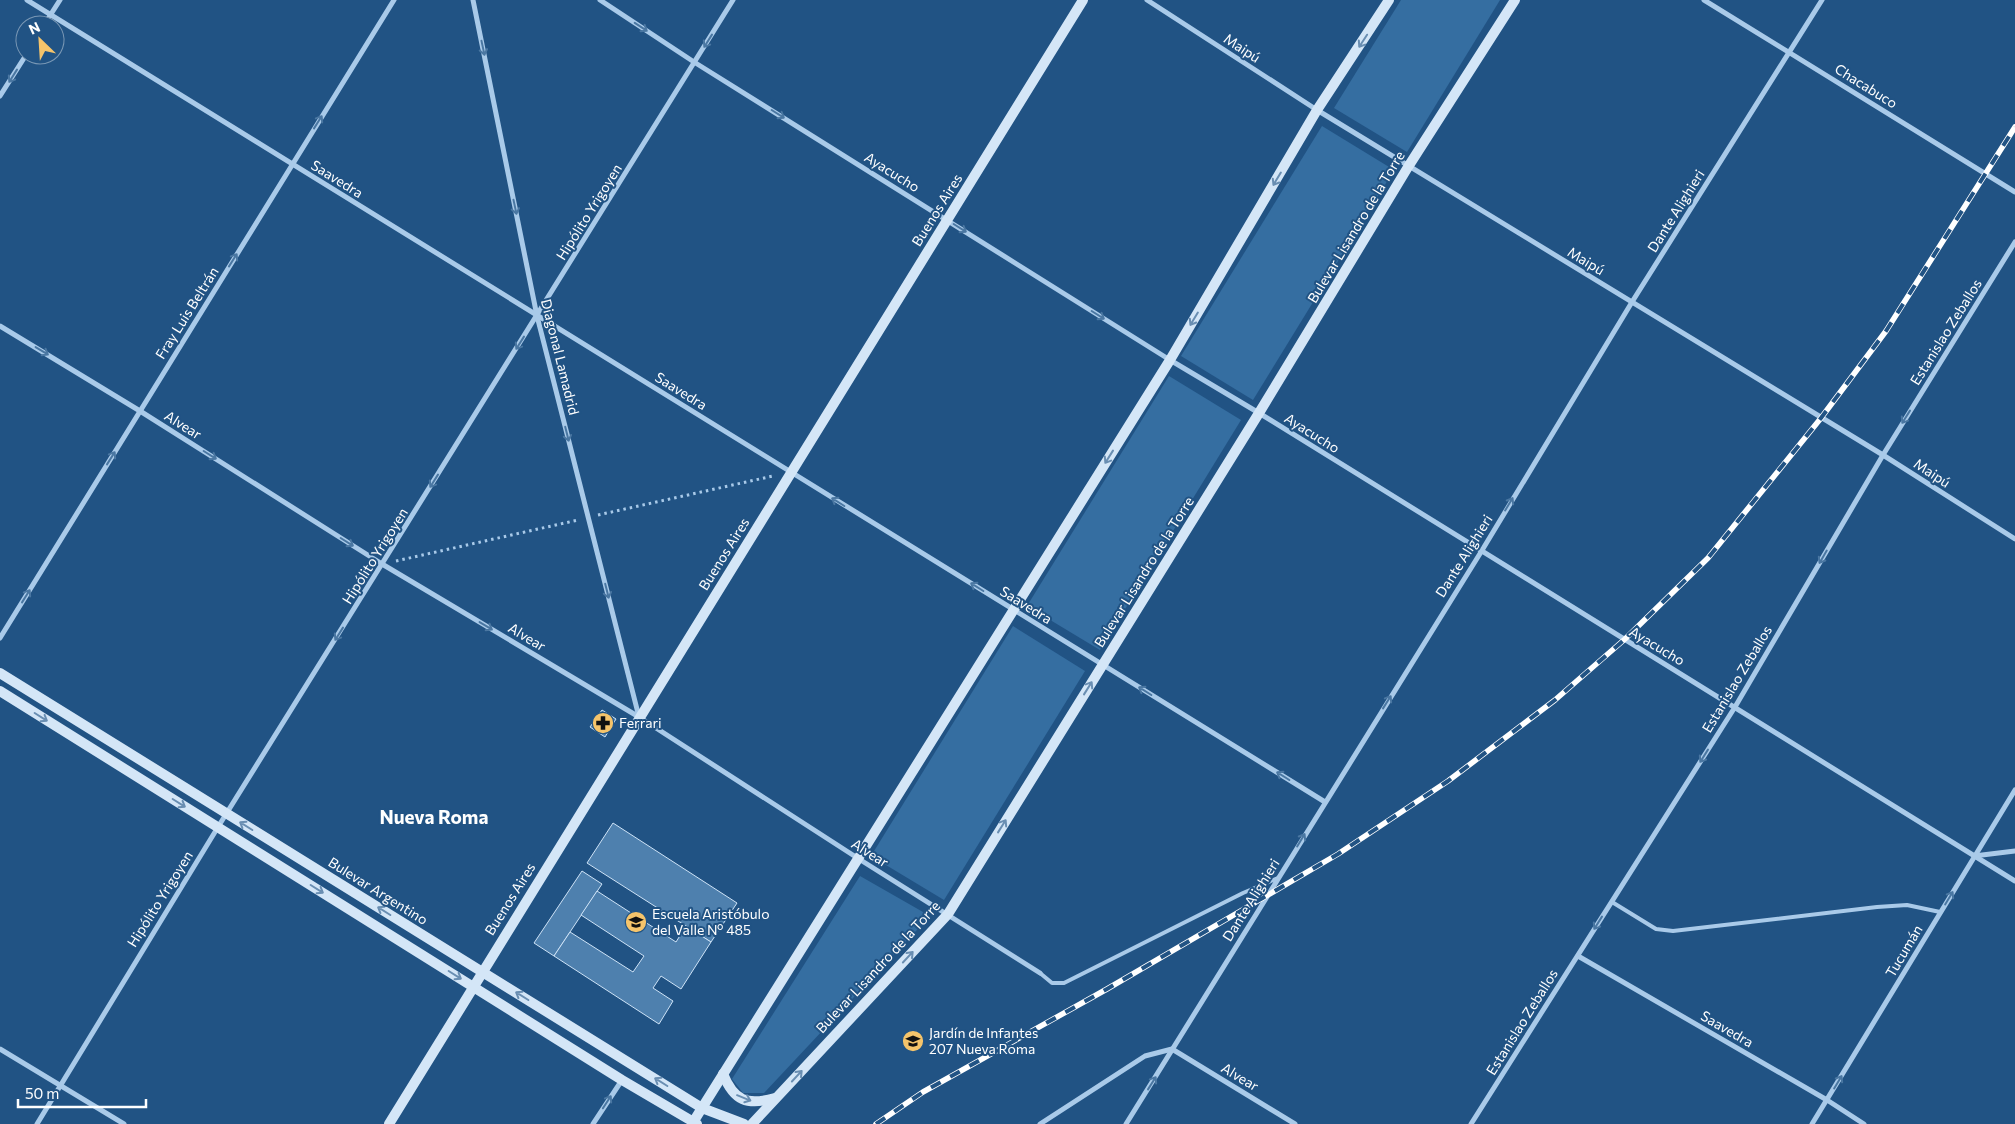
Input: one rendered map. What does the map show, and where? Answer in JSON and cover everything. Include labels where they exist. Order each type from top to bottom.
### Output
[{"type":"main road","name":"Buenos Aires","points":[[388,1124],[1083,0]]},
{"type":"main road","points":[[0,691],[694,1124],[723,1074],[1170,360],[1317,110],[1390,0]]},
{"type":"main road","name":"Bulevar Lisandro de la Torre","points":[[752,1124],[948,914],[1259,413],[1408,167],[1515,0]]},
{"type":"main road","name":"Bulevar Argentino","points":[[0,673],[702,1108],[744,1124]]},
{"type":"main road","points":[[723,1074],[729,1088],[739,1098],[758,1103],[776,1097]]},
{"type":"street","name":"Saavedra","points":[[27,0],[50,15]]},
{"type":"street","points":[[50,15],[60,0]]},
{"type":"street","name":"Fray Luis Beltrán","points":[[0,638],[394,0]]},
{"type":"street","name":"Diagonal Lamadrid","points":[[473,0],[537,316],[639,717]]},
{"type":"street","name":"Ayacucho","points":[[600,0],[694,62],[1170,360],[1735,706],[2015,881]]},
{"type":"street","name":"Hipólito Yrigoyen","points":[[37,1124],[59,1085],[218,827],[733,0]]},
{"type":"street","name":"Maipú","points":[[1147,0],[1408,167],[1883,455],[2015,540]]},
{"type":"street","name":"Chacabuco","points":[[1704,0],[2015,192]]},
{"type":"street","name":"Dante Alighieri","points":[[1126,1124],[1324,802],[1481,552],[1632,302],[1822,0]]},
{"type":"street","name":"Saavedra","points":[[65,24],[1324,802]]},
{"type":"street","points":[[0,96],[20,65]]},
{"type":"street","name":"Estanislao Zeballos","points":[[1471,1124],[1735,706],[1883,455],[2015,242]]},
{"type":"street","name":"Alvear","points":[[0,326],[140,411],[382,564],[639,717],[1040,973]]},
{"type":"street","name":"Tucumán","points":[[1812,1124],[2015,790]]},
{"type":"street","points":[[1974,856],[2015,851]]},
{"type":"street","name":"Saavedra","points":[[1578,956],[1827,1100],[1864,1124]]},
{"type":"street","points":[[0,1049],[124,1124]]},
{"type":"street","points":[[1040,1124],[1145,1056],[1172,1049]]},
{"type":"street","name":"Alvear","points":[[1172,1049],[1295,1124]]},
{"type":"street","points":[[593,1124],[622,1080]]},
{"type":"lane","points":[[1040,973],[1052,983],[1064,983],[1243,893],[1278,878]]},
{"type":"lane","points":[[1612,902],[1656,929],[1673,930],[1877,907],[1908,906],[1940,912]]},
{"type":"shaded area","points":[[1401,0],[1500,0],[1407,152],[1334,108]]},
{"type":"shaded area","points":[[1322,126],[1394,170],[1253,400],[1181,356]]},
{"type":"shaded area","points":[[1169,376],[1241,420],[1100,650],[1027,606]]},
{"type":"shaded area","points":[[1013,626],[1085,671],[944,900],[871,856]]},
{"type":"shaded area","points":[[860,876],[930,916],[764,1093],[743,1093],[732,1079]]},
{"type":"building","name":"Ferrari","points":[[602,710],[616,719],[605,737],[590,727]]},
{"type":"building","points":[[613,823],[737,903],[711,942],[587,863]]},
{"type":"building","points":[[582,871],[602,884],[554,956],[534,943]]},
{"type":"building","points":[[597,891],[676,942],[686,926],[711,942],[681,989],[661,976],[653,988],[673,1001],[659,1024],[554,956],[570,932],[633,972],[644,956],[581,915]]},
{"type":"railway","points":[[876,1124],[923,1092],[1107,989],[1338,854],[1448,781],[1555,700],[1625,639],[1708,558],[1821,418],[1886,331],[2015,127]]},
{"type":"place","name":"Ferrari","points":[[603,723]]},
{"type":"place","name":"Escuela Aristóbulo del Valle Nº 485","points":[[636,922]]},
{"type":"place","name":"Jardín de Infantes 207 Nueva Roma","points":[[913,1041]]},
{"type":"district","name":"Nueva Roma","points":[[434,817]]}]
